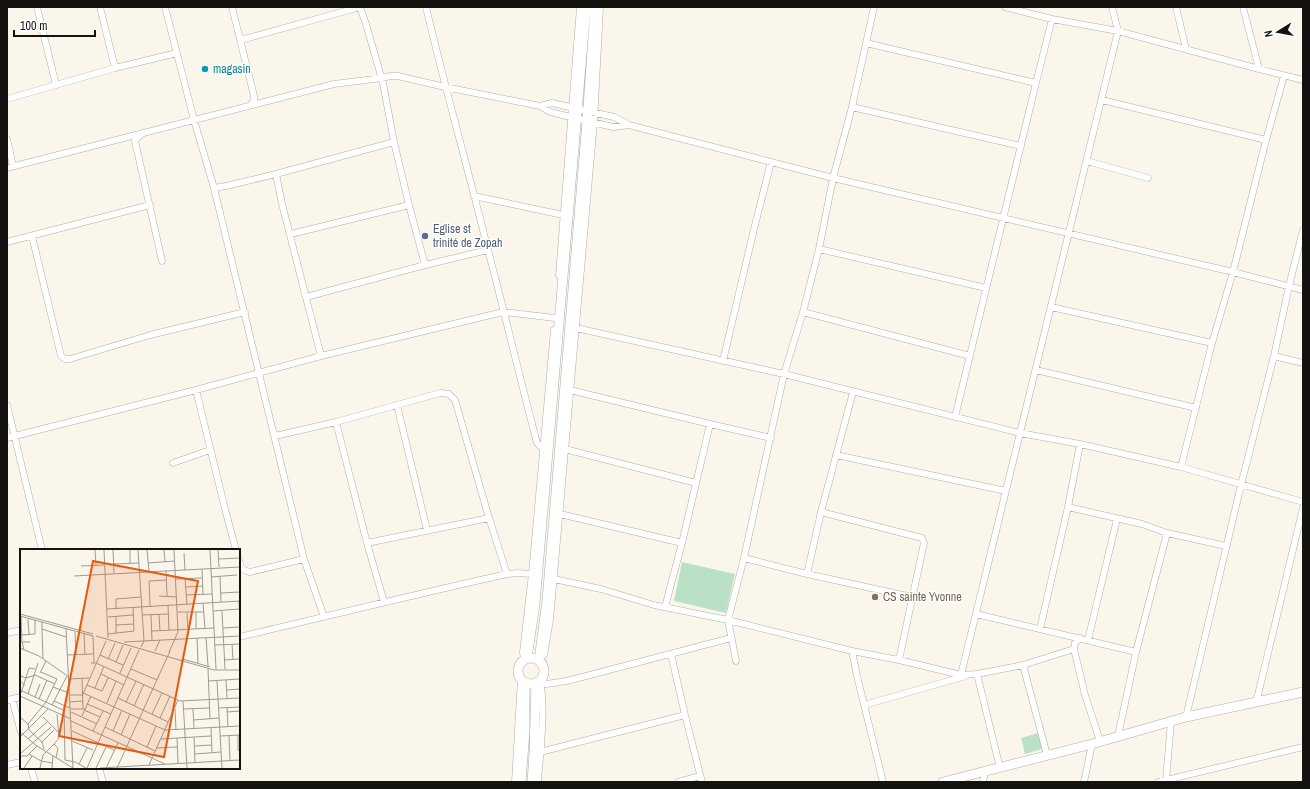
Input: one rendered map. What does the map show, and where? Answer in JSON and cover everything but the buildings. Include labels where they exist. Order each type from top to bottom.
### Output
[{"type":"main road","points":[[526,658],[535,604],[574,118],[586,7]]},
{"type":"main road","points":[[540,661],[547,600],[591,122],[595,7]]},
{"type":"main road","points":[[521,782],[525,731],[523,681],[518,674],[518,668],[520,663],[526,658],[534,657],[540,661],[544,667],[545,673],[538,682],[532,782]]},
{"type":"main road","points":[[523,681],[531,684],[538,682]]},
{"type":"main road","points":[[943,782],[1000,768],[1186,717],[1303,692]]},
{"type":"street","points":[[37,7],[56,84]]},
{"type":"street","points":[[100,7],[115,68]]},
{"type":"street","points":[[166,7],[194,120],[214,188],[304,558],[324,618]]},
{"type":"street","points":[[232,7],[254,96],[254,101],[249,106]]},
{"type":"street","points":[[241,40],[360,7],[382,78],[394,142],[425,264]]},
{"type":"street","points":[[426,7],[445,87],[537,443],[542,448]]},
{"type":"street","points":[[575,108],[580,7]]},
{"type":"street","points":[[591,112],[600,7]]},
{"type":"street","points":[[736,661],[728,620],[744,558],[784,374],[803,312],[819,249],[833,178],[852,107],[874,7]]},
{"type":"street","points":[[1005,7],[1052,19],[1118,31],[1303,80]]},
{"type":"street","points":[[962,675],[1118,31],[1112,7]]},
{"type":"street","points":[[1176,7],[1186,49]]},
{"type":"street","points":[[1243,7],[1259,69]]},
{"type":"street","points":[[955,417],[1052,19]]},
{"type":"street","points":[[866,43],[1036,84]]},
{"type":"street","points":[[7,99],[115,68],[177,53]]},
{"type":"street","points":[[7,138],[10,167],[334,84],[391,76],[398,76],[540,106],[550,112],[613,127],[629,125]]},
{"type":"street","points":[[1182,467],[1212,343],[1233,272],[1266,140],[1284,76]]},
{"type":"street","points":[[1102,100],[1266,140]]},
{"type":"street","points":[[540,106],[552,103],[614,117],[629,125],[833,178],[1233,272],[1303,290]]},
{"type":"street","points":[[852,107],[1021,146]]},
{"type":"street","points":[[526,658],[523,652],[532,574],[563,215],[574,118]]},
{"type":"street","points":[[540,661],[550,620],[554,579],[576,328],[591,122]]},
{"type":"street","points":[[143,133],[137,138],[136,141],[162,261]]},
{"type":"street","points":[[214,188],[276,174],[394,142]]},
{"type":"street","points":[[1087,161],[1148,178]]},
{"type":"street","points":[[723,361],[771,162]]},
{"type":"street","points":[[276,174],[282,204],[291,234],[321,356]]},
{"type":"street","points":[[474,196],[563,215]]},
{"type":"street","points":[[7,242],[150,205]]},
{"type":"street","points":[[291,234],[409,205]]},
{"type":"street","points":[[1186,717],[1226,546],[1274,356],[1303,230]]},
{"type":"street","points":[[32,236],[62,356],[65,359],[70,359],[150,335],[244,312]]},
{"type":"street","points":[[819,249],[986,288]]},
{"type":"street","points":[[306,297],[425,264],[488,250]]},
{"type":"street","points":[[1051,307],[1212,343]]},
{"type":"street","points":[[7,438],[196,390],[321,356],[503,312],[555,318]]},
{"type":"street","points":[[803,312],[970,356]]},
{"type":"street","points":[[576,328],[784,374],[1020,433],[1080,444],[1182,467],[1303,502]]},
{"type":"street","points":[[1274,356],[1303,363]]},
{"type":"street","points":[[1036,370],[1196,408]]},
{"type":"street","points":[[196,390],[236,549]]},
{"type":"street","points":[[570,390],[771,438]]},
{"type":"street","points":[[807,574],[821,512],[853,392]]},
{"type":"street","points":[[275,436],[336,422],[440,393],[449,394],[455,400],[489,518],[507,574]]},
{"type":"street","points":[[7,405],[42,549]]},
{"type":"street","points":[[397,406],[428,530]]},
{"type":"street","points":[[336,422],[367,543],[384,602]]},
{"type":"street","points":[[665,606],[682,543],[710,424]]},
{"type":"street","points":[[1040,629],[1068,508],[1080,444]]},
{"type":"street","points":[[173,463],[210,450]]},
{"type":"street","points":[[565,450],[696,483]]},
{"type":"street","points":[[836,455],[1006,490]]},
{"type":"street","points":[[1068,508],[1142,524],[1167,532],[1226,546]]},
{"type":"street","points":[[1256,703],[1303,508]]},
{"type":"street","points":[[821,512],[922,538],[924,543],[899,660]]},
{"type":"street","points":[[560,514],[682,543]]},
{"type":"street","points":[[367,543],[489,518]]},
{"type":"street","points":[[1088,640],[1117,519]]},
{"type":"street","points":[[1118,736],[1136,652],[1167,532]]},
{"type":"street","points":[[240,564],[244,570],[250,572],[304,558]]},
{"type":"street","points":[[744,558],[807,574],[912,597]]},
{"type":"street","points":[[240,637],[507,574],[517,572],[532,574]]},
{"type":"street","points":[[554,579],[601,589],[690,613],[728,620],[852,651],[899,660],[962,675],[977,674],[1023,664],[1074,649]]},
{"type":"street","points":[[976,614],[1136,652]]},
{"type":"street","points":[[7,633],[20,630]]},
{"type":"street","points":[[538,682],[546,684],[566,681],[731,638]]},
{"type":"street","points":[[1080,638],[1075,643],[1074,649],[1096,742],[1084,782]]},
{"type":"street","points":[[852,651],[883,782]]},
{"type":"street","points":[[671,654],[701,779],[678,782]]},
{"type":"street","points":[[1023,664],[1047,755]]},
{"type":"street","points":[[977,674],[1000,768]]},
{"type":"street","points":[[864,705],[970,675]]},
{"type":"street","points":[[515,782],[519,730],[520,689],[523,681]]},
{"type":"street","points":[[538,682],[542,688],[542,717],[538,782]]},
{"type":"street","points":[[20,697],[10,700],[20,729]]},
{"type":"street","points":[[540,752],[685,715]]},
{"type":"street","points":[[1167,781],[1172,721]]},
{"type":"street","points":[[1158,782],[1303,747]]},
{"type":"street","points":[[7,765],[20,762]]},
{"type":"street","points":[[31,769],[35,782]]},
{"type":"street","points":[[99,769],[103,782]]},
{"type":"street","points":[[983,782],[985,772]]},
{"type":"green space","points":[[682,562],[735,574],[726,613],[674,601]]},
{"type":"green space","points":[[1038,733],[1042,749],[1025,754],[1021,738]]},
{"type":"place","name":"magasin","points":[[205,69]]},
{"type":"place","name":"Eglise st trinité de Zopah","points":[[425,236]]},
{"type":"place","name":"CS sainte Yvonne","points":[[875,597]]}]
